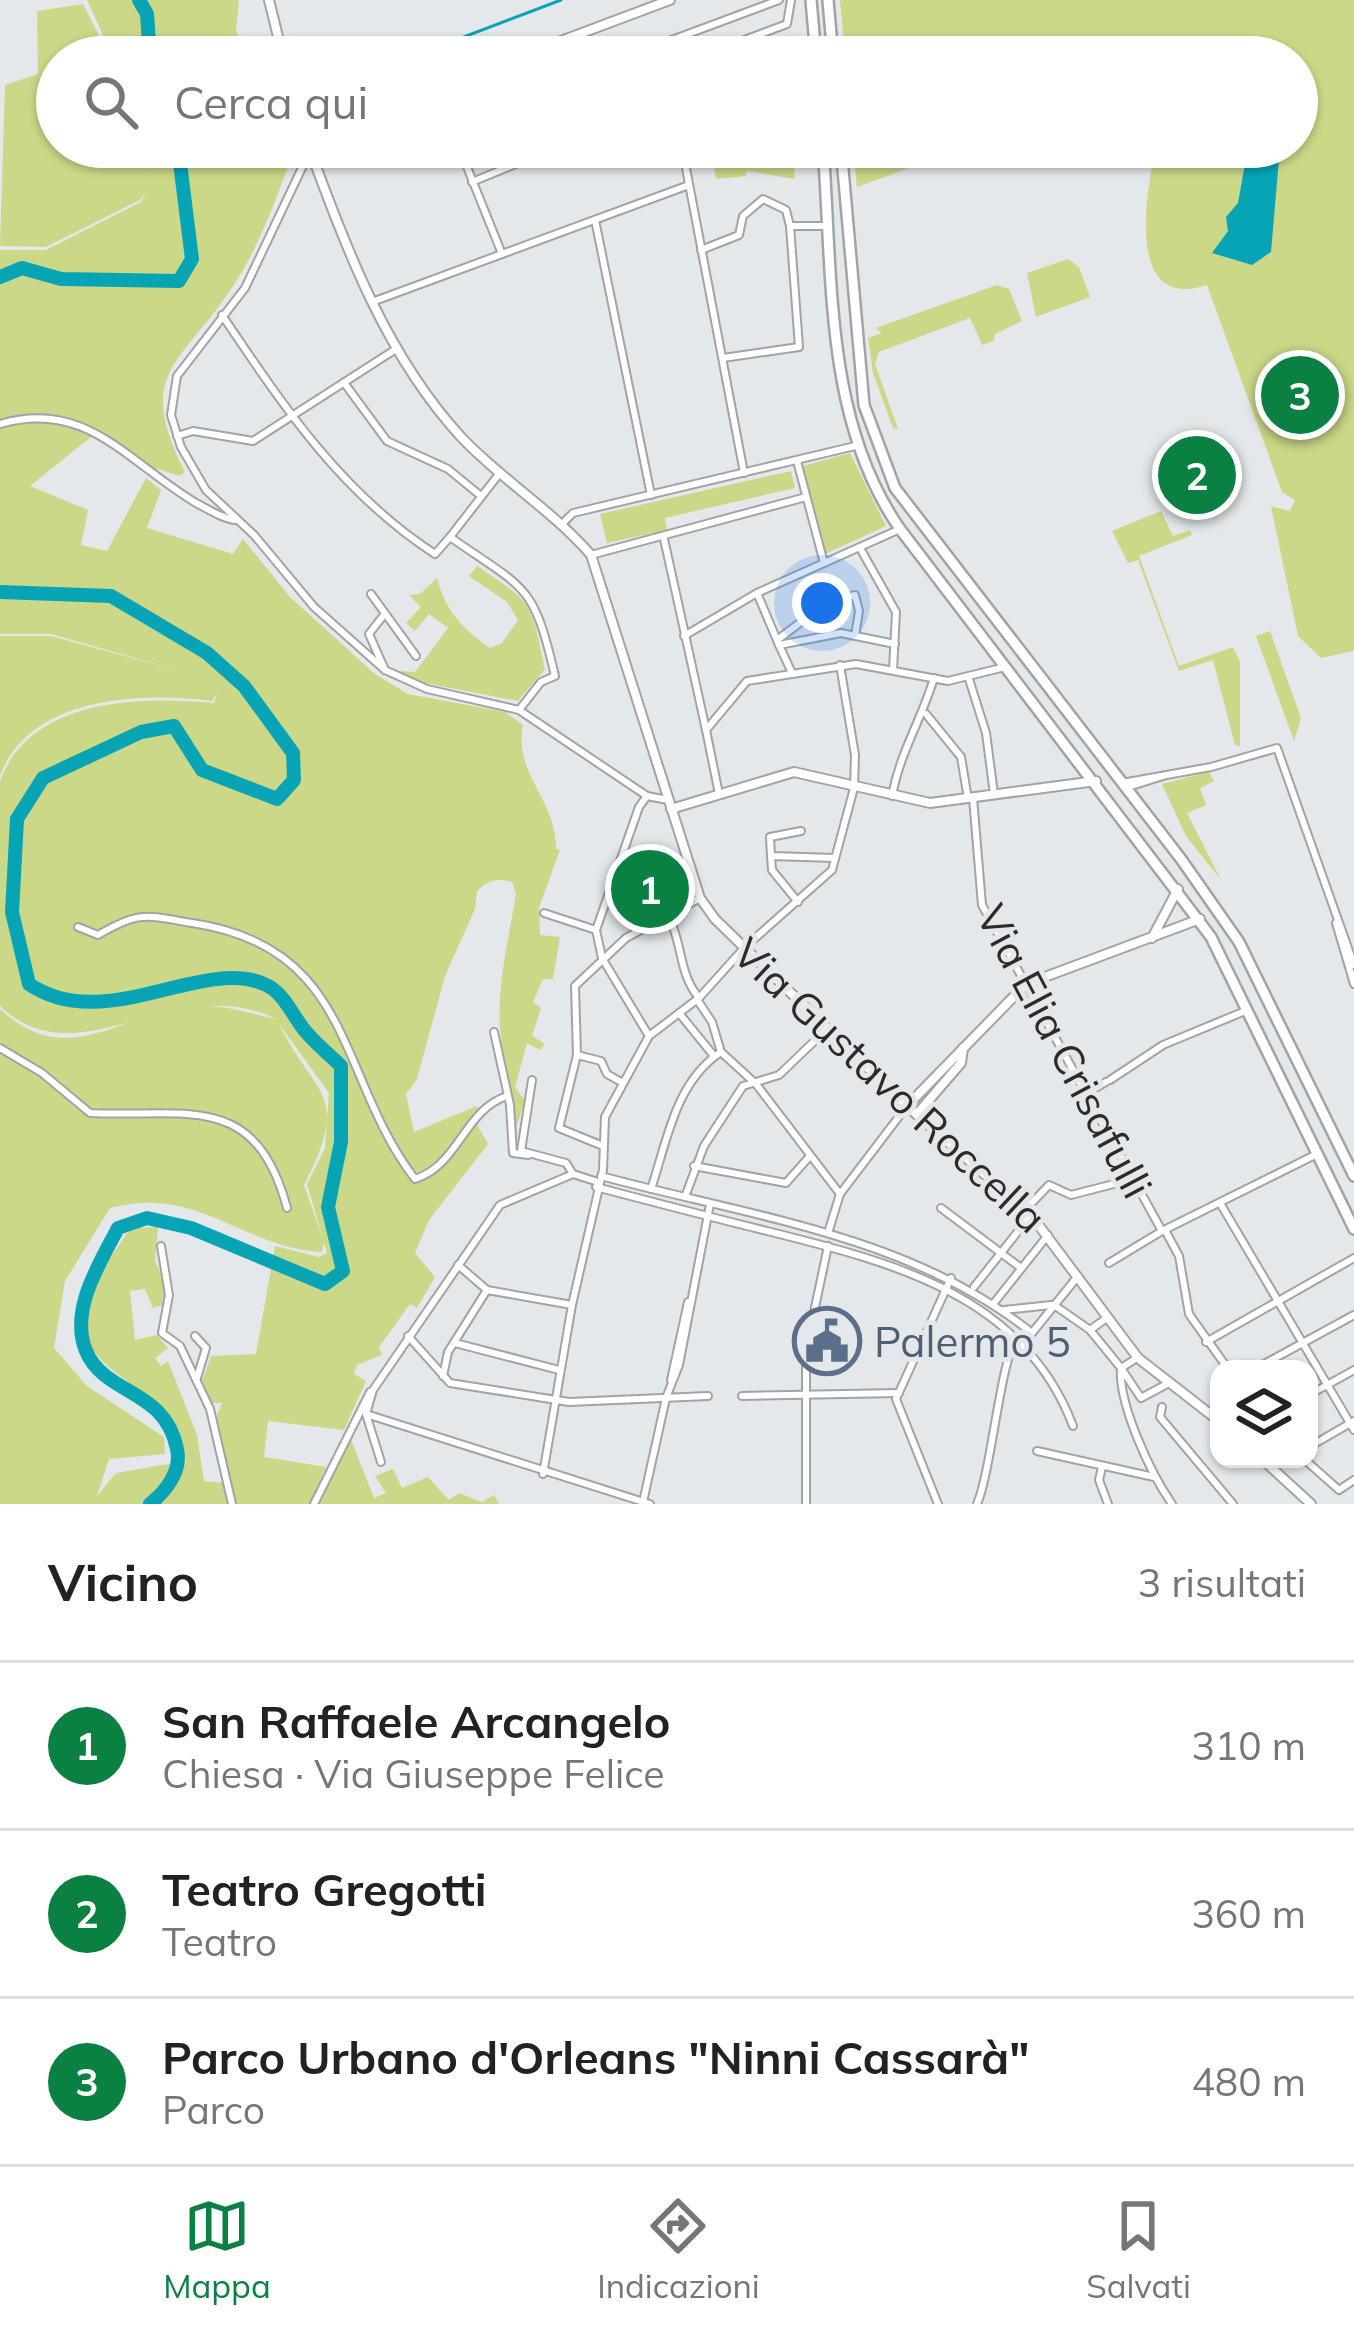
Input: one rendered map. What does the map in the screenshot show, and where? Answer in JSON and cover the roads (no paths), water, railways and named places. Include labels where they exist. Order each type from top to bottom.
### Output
[{"type":"main road","points":[[811,0],[814,36]]},
{"type":"main road","points":[[828,0],[831,36]]},
{"type":"main road","points":[[825,168],[845,408],[870,483],[900,530],[1200,920],[1249,1009],[1354,1228]]},
{"type":"main road","points":[[843,168],[868,423],[895,488],[1239,943],[1354,1176]]},
{"type":"street","points":[[269,0],[278,36]]},
{"type":"street","points":[[585,36],[670,0]]},
{"type":"street","points":[[682,36],[779,0]]},
{"type":"street","points":[[755,36],[787,24],[791,0]]},
{"type":"street","points":[[300,168],[244,288],[176,376],[171,393],[177,436],[206,490],[314,607],[385,670],[428,689],[520,710],[647,796],[669,804],[794,772],[929,803],[1096,781]]},
{"type":"street","name":"Via Gustavo Roccella","points":[[316,168],[339,233],[372,302],[430,401],[563,523],[591,555],[629,662],[700,898],[826,1029],[1029,1212],[1138,1358],[1167,1386],[1210,1415]]},
{"type":"street","points":[[467,168],[502,254]]},
{"type":"street","points":[[472,182],[506,168]]},
{"type":"street","points":[[686,168],[744,473]]},
{"type":"street","points":[[372,302],[689,185]]},
{"type":"street","points":[[701,250],[739,235],[743,216],[763,199],[786,210],[799,346],[723,358]]},
{"type":"street","points":[[595,220],[652,495]]},
{"type":"street","points":[[790,226],[829,226]]},
{"type":"street","points":[[222,315],[321,458],[402,532],[435,554],[501,471]]},
{"type":"street","points":[[177,436],[193,431],[253,441],[399,347]]},
{"type":"street","points":[[345,384],[387,441],[448,470],[482,496]]},
{"type":"street","points":[[0,424],[23,417],[79,421],[158,480],[237,520]]},
{"type":"street","points":[[563,523],[573,513],[855,446]]},
{"type":"street","points":[[797,460],[824,563]]},
{"type":"street","points":[[591,555],[664,539],[684,526],[806,497]]},
{"type":"street","points":[[684,636],[757,593],[900,530]]},
{"type":"street","points":[[450,537],[527,591],[539,608],[555,676],[542,682],[520,710]]},
{"type":"street","points":[[664,539],[719,794]]},
{"type":"street","points":[[860,548],[896,612],[893,670]]},
{"type":"street","points":[[938,580],[953,568]]},
{"type":"street","points":[[757,593],[790,671]]},
{"type":"street","points":[[371,594],[416,656]]},
{"type":"street","points":[[778,643],[829,601],[854,595],[859,611],[855,636]]},
{"type":"street","points":[[384,615],[369,634],[385,670]]},
{"type":"street","points":[[778,643],[841,633],[895,644]]},
{"type":"street","points":[[706,730],[747,681],[790,671],[840,665],[934,678],[1007,667]]},
{"type":"street","points":[[543,1474],[598,1182],[605,1117],[649,1036],[698,999],[744,948],[823,883],[835,858],[854,788],[856,755],[840,665]]},
{"type":"street","points":[[968,676],[986,733],[994,794]]},
{"type":"street","points":[[892,797],[899,756],[925,712],[934,678]]},
{"type":"street","name":"Via Elia Crisafulli","points":[[925,712],[962,758],[982,904],[1179,1256],[1190,1314],[1221,1360]]},
{"type":"street","points":[[1077,756],[1092,745]]},
{"type":"street","points":[[1124,785],[1277,748],[1354,965]]},
{"type":"street","points":[[647,796],[632,822],[596,930],[602,958],[649,1036]]},
{"type":"street","points":[[798,902],[772,870],[770,838],[801,831]]},
{"type":"street","points":[[771,856],[835,858]]},
{"type":"street","points":[[1152,938],[1179,888]]},
{"type":"street","points":[[603,1146],[560,1128],[577,1055],[575,986],[602,958],[700,898]]},
{"type":"street","points":[[544,913],[596,930]]},
{"type":"street","points":[[1336,914],[1354,984]]},
{"type":"street","points":[[651,1190],[668,1126],[717,1054],[712,1022],[686,982],[679,938],[668,915]]},
{"type":"street","points":[[78,928],[98,935],[128,917],[209,925],[290,963],[307,977],[342,1027],[378,1114],[415,1180],[442,1167],[483,1110],[507,1096]]},
{"type":"street","points":[[806,1504],[802,1392],[828,1235],[840,1194],[907,1106],[1026,984],[1200,920]]},
{"type":"street","points":[[1087,1093],[1162,1045],[1249,1009]]},
{"type":"street","points":[[680,1012],[717,1054],[756,1084],[840,1194]]},
{"type":"street","points":[[685,1198],[694,1166],[736,1094],[743,1086],[779,1075],[826,1029]]},
{"type":"street","points":[[494,1032],[513,1153],[566,1163],[574,1174],[598,1182],[706,1216],[828,1246],[946,1287],[1021,1340],[1047,1373],[1072,1426]]},
{"type":"street","points":[[0,1048],[42,1072],[90,1113],[179,1109],[243,1130],[258,1142],[287,1208]]},
{"type":"street","points":[[916,1114],[961,1064],[963,1048]]},
{"type":"street","points":[[577,1055],[601,1060],[607,1074],[623,1083]]},
{"type":"street","points":[[528,1155],[520,1140],[532,1080]]},
{"type":"street","points":[[1109,1263],[1318,1154]]},
{"type":"street","points":[[694,1166],[786,1183],[810,1156]]},
{"type":"street","points":[[314,1504],[356,1412],[500,1205],[574,1174]]},
{"type":"street","points":[[973,1288],[1048,1185],[1071,1195],[1133,1179]]},
{"type":"street","points":[[598,1182],[651,1190],[828,1235],[973,1288],[1032,1333]]},
{"type":"street","points":[[1220,1203],[1353,1425],[1318,1442]]},
{"type":"street","points":[[366,1414],[530,1465],[543,1474],[647,1503],[710,1204]]},
{"type":"street","points":[[941,1208],[1021,1268]]},
{"type":"street","points":[[994,1303],[1048,1235]]},
{"type":"street","points":[[161,1246],[169,1287],[162,1333],[180,1346],[197,1378],[219,1434],[232,1504]]},
{"type":"street","points":[[1206,1342],[1354,1258]]},
{"type":"street","points":[[458,1265],[487,1290],[572,1305]]},
{"type":"street","points":[[977,1504],[1001,1408],[1008,1350],[1032,1333],[1078,1276]]},
{"type":"street","points":[[938,1504],[896,1399],[951,1278]]},
{"type":"street","points":[[443,1376],[455,1343],[487,1290]]},
{"type":"street","points":[[1004,1310],[1054,1305],[1090,1330],[1141,1398],[1167,1386]]},
{"type":"street","points":[[1272,1360],[1354,1315]]},
{"type":"street","points":[[1090,1330],[1108,1317]]},
{"type":"street","points":[[195,1336],[206,1348],[197,1378]]},
{"type":"street","points":[[408,1336],[450,1383],[554,1400],[709,1396]]},
{"type":"street","points":[[455,1343],[559,1370]]},
{"type":"street","points":[[1121,1367],[1138,1358]]},
{"type":"street","points":[[1121,1367],[1122,1385],[1154,1477],[1172,1504]]},
{"type":"street","points":[[1318,1390],[1354,1370]]},
{"type":"street","points":[[373,1390],[366,1414],[381,1462]]},
{"type":"street","points":[[742,1396],[899,1393]]},
{"type":"street","points":[[1162,1408],[1160,1417],[1233,1504]]},
{"type":"street","points":[[1037,1451],[1154,1477]]},
{"type":"street","points":[[1102,1467],[1099,1480],[1108,1504]]},
{"type":"street","points":[[1272,1468],[1311,1504]]},
{"type":"street","points":[[1314,1468],[1339,1490],[1354,1480]]},
{"type":"street","points":[[606,1504],[609,1494]]},
{"type":"water","points":[[1244,168],[1278,168],[1271,252],[1252,265],[1212,253],[1228,231],[1226,217],[1238,203]]},
{"type":"waterway","points":[[139,0],[147,14],[149,36]]},
{"type":"waterway","points":[[466,36],[561,0]]},
{"type":"waterway","points":[[0,277],[22,268],[61,279],[179,281],[192,259],[181,168]]},
{"type":"waterway","points":[[0,592],[111,596],[207,653],[244,686],[293,753],[294,780],[277,799],[202,770],[174,726],[141,732],[43,778],[17,819],[12,912],[29,984],[59,998],[92,1002],[221,979],[248,979],[278,993],[307,1033],[341,1066],[341,1142],[328,1207],[343,1271],[325,1284],[191,1228],[147,1218],[118,1228],[95,1271],[81,1319],[86,1351],[107,1377],[160,1414],[177,1449],[171,1480],[150,1504]]},
{"type":"place","name":"Parco Urbano d'Orleans \"Ninni Cassarà\"","points":[[1300,395]]},
{"type":"place","name":"Teatro Gregotti","points":[[1197,475]]},
{"type":"place","name":"San Raffaele Arcangelo","points":[[650,889]]},
{"type":"place","name":"Palermo 5","points":[[827,1341]]}]
